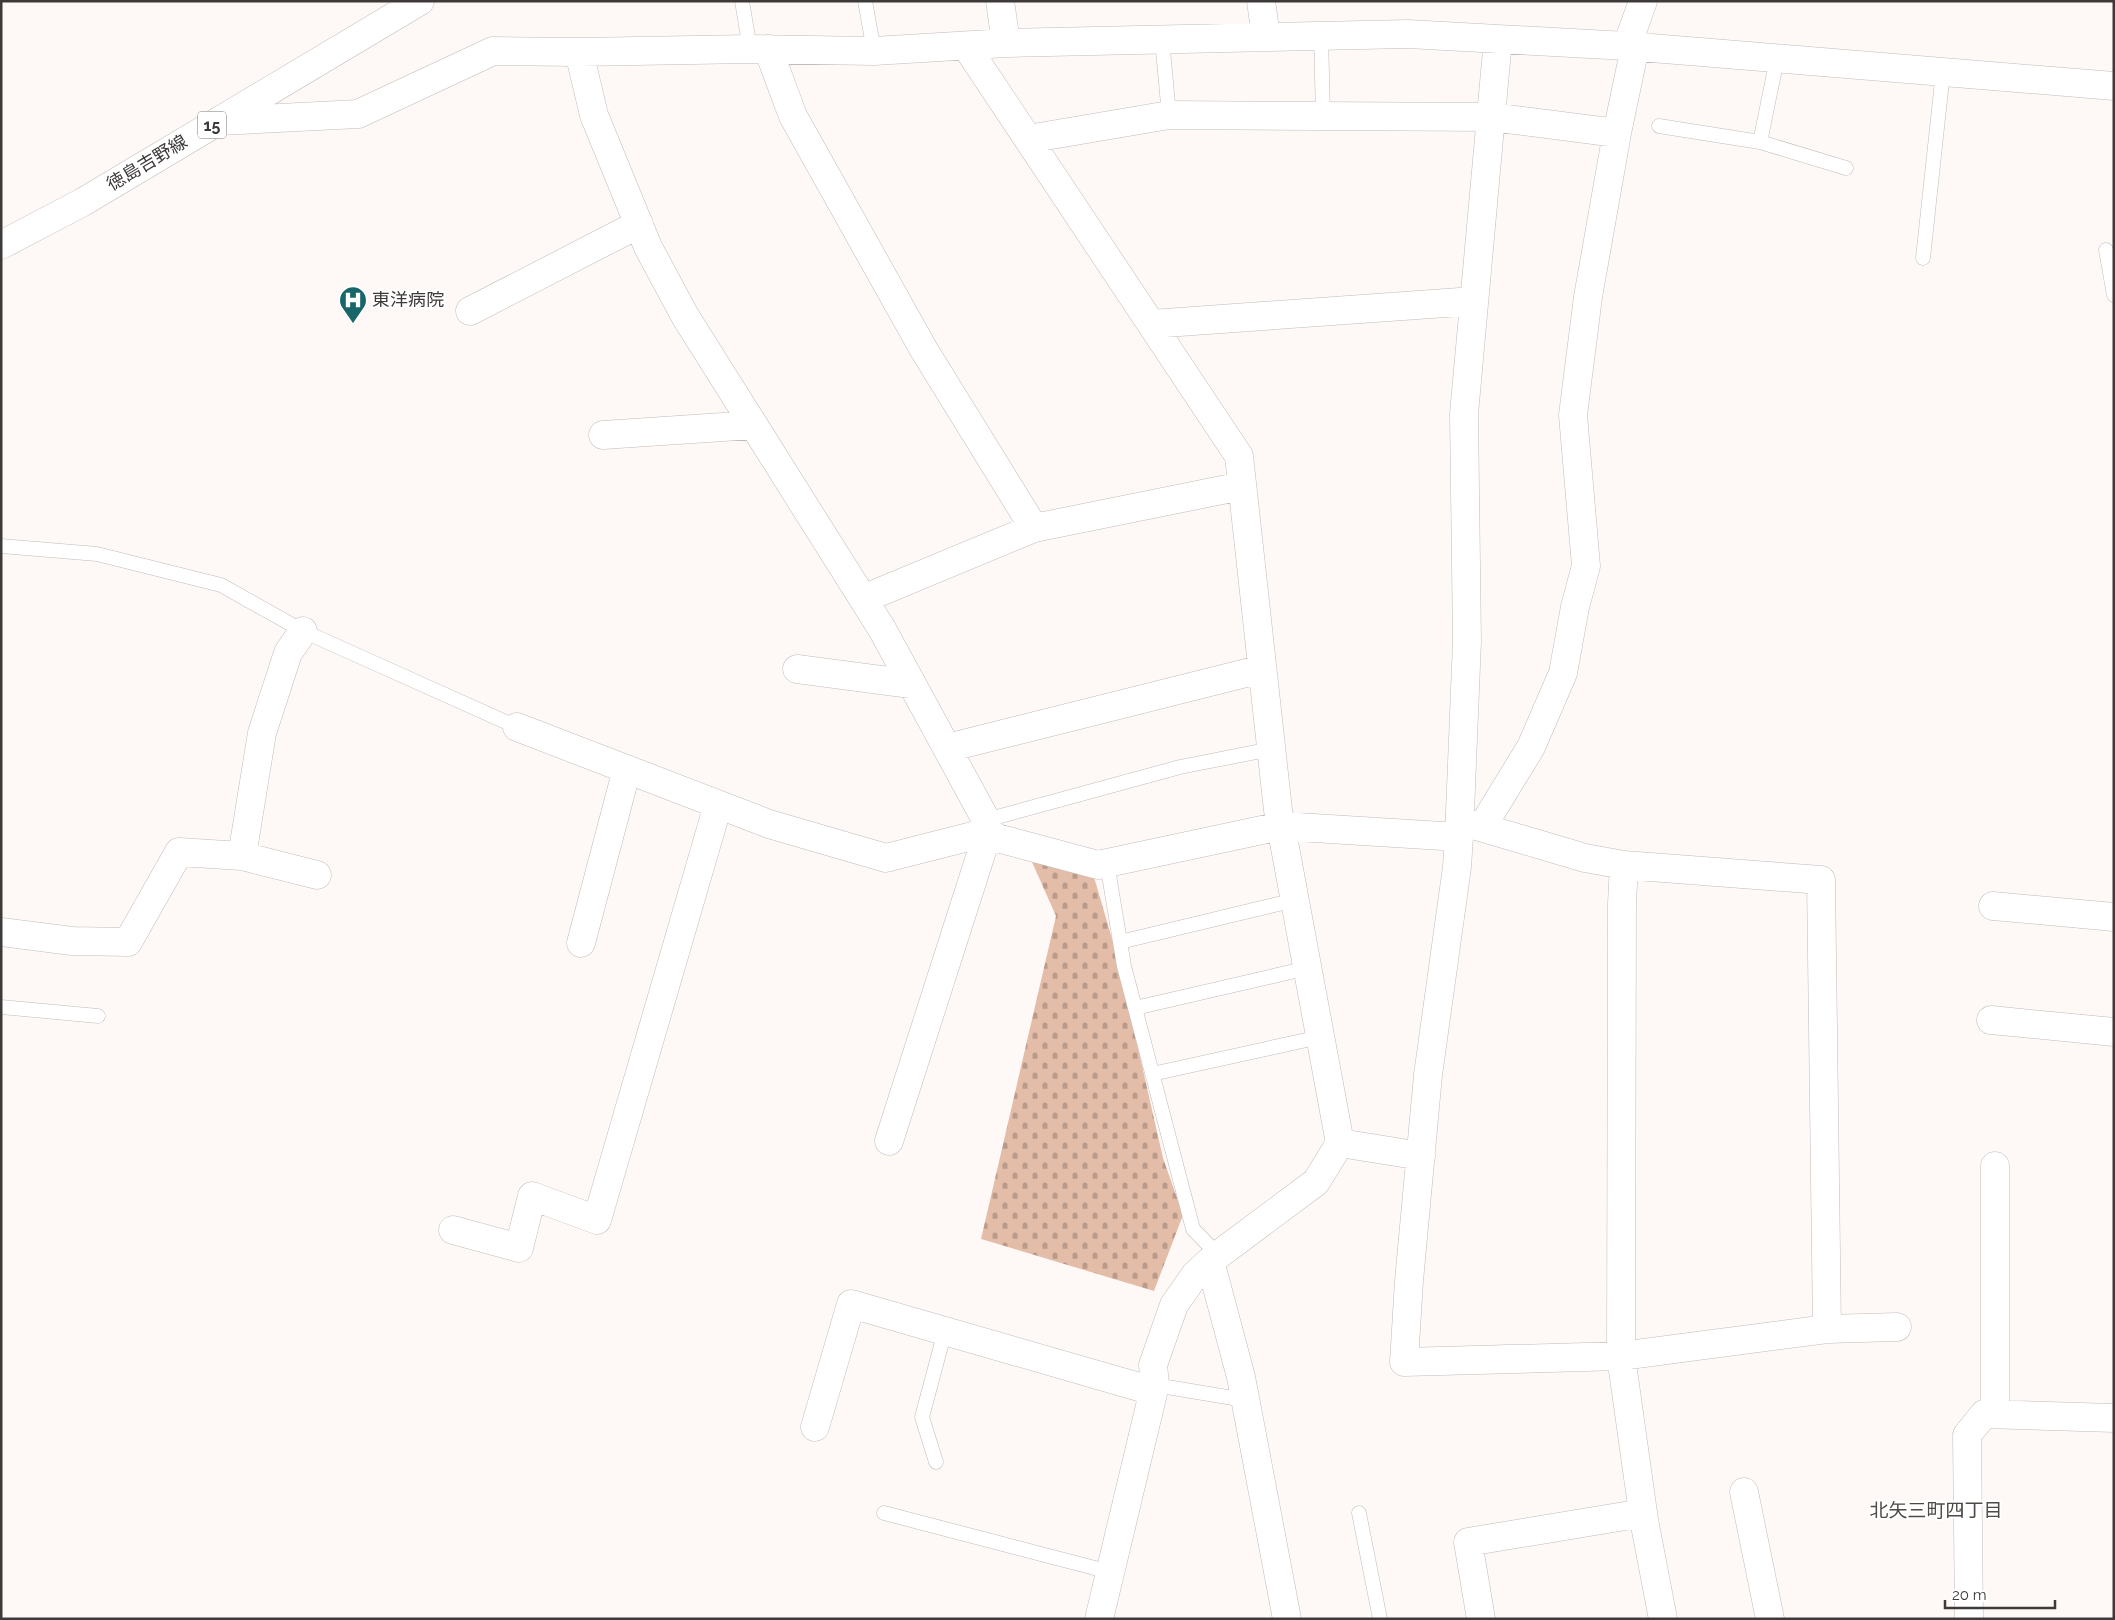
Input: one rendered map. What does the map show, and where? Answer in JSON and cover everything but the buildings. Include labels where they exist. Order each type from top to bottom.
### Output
[{"type":"street","name":"徳島吉野線","points":[[1,245],[83,202],[420,1]]},
{"type":"street","points":[[1000,1],[1006,43]]},
{"type":"street","points":[[1260,1],[1266,37]]},
{"type":"street","points":[[1467,828],[1530,747],[1563,673],[1575,607],[1586,566],[1573,415],[1588,297],[1631,47],[1643,1]]},
{"type":"street","points":[[219,121],[358,114],[493,51],[578,52],[759,49],[874,51],[1006,43],[1408,34],[1631,47],[2114,86]]},
{"type":"street","points":[[1498,39],[1464,414],[1467,828],[1428,1074],[1404,1362],[1621,1356],[1826,1330],[1897,1328]]},
{"type":"street","points":[[966,46],[1239,456],[1281,826],[1340,1143],[1316,1182],[1214,1258],[1196,1275],[1174,1305],[1153,1365],[1154,1388],[1099,1619]]},
{"type":"street","points":[[759,49],[793,116],[924,350],[1034,528]]},
{"type":"street","points":[[578,52],[594,114],[648,248],[685,316],[882,630],[947,748],[987,826],[997,838],[1098,865],[1281,826],[1467,828],[1585,858],[1624,865],[1821,880],[1826,1330]]},
{"type":"street","points":[[1028,139],[1169,115],[1491,117],[1616,133]]},
{"type":"street","points":[[470,311],[639,224]]},
{"type":"street","points":[[1151,324],[1474,301]]},
{"type":"street","points":[[603,435],[753,425]]},
{"type":"street","points":[[863,599],[1034,528],[1242,486]]},
{"type":"street","points":[[242,856],[262,733],[288,653],[303,631]]},
{"type":"street","points":[[797,669],[911,684]]},
{"type":"street","points":[[947,748],[1262,670]]},
{"type":"street","points":[[517,726],[769,824],[886,858],[987,826]]},
{"type":"street","points":[[581,943],[627,769]]},
{"type":"street","points":[[453,1230],[519,1248],[532,1196],[597,1220],[718,805]]},
{"type":"street","points":[[889,1141],[987,826]]},
{"type":"street","points":[[1,932],[72,941],[128,942],[180,852],[242,856],[317,875]]},
{"type":"street","points":[[1624,865],[1622,904],[1621,1356],[1643,1513],[1663,1619]]},
{"type":"street","points":[[1993,906],[2114,917]]},
{"type":"street","points":[[1990,1020],[2114,1032]]},
{"type":"street","points":[[1340,1143],[1421,1156]]},
{"type":"street","points":[[1995,1166],[1995,1414]]},
{"type":"street","points":[[1214,1258],[1246,1400],[1288,1619]]},
{"type":"street","points":[[815,1428],[851,1304],[1154,1388]]},
{"type":"street","points":[[1969,1619],[1967,1435],[1984,1414],[2114,1418]]},
{"type":"street","points":[[1744,1492],[1770,1619]]},
{"type":"street","points":[[1481,1619],[1468,1542],[1643,1513]]},
{"type":"lane","points":[[742,1],[759,49]]},
{"type":"lane","points":[[865,1],[874,51]]},
{"type":"lane","points":[[1321,36],[1323,115]]},
{"type":"lane","points":[[1162,39],[1169,115]]},
{"type":"lane","points":[[1760,142],[1777,59]]},
{"type":"lane","points":[[1923,258],[1943,72]]},
{"type":"lane","points":[[1660,126],[1760,142],[1846,168]]},
{"type":"lane","points":[[2106,250],[2114,295]]},
{"type":"lane","points":[[1,546],[97,554],[221,585],[303,631],[517,726]]},
{"type":"lane","points":[[987,826],[1180,767],[1271,749]]},
{"type":"lane","points":[[1107,863],[1120,942],[1135,1008],[1193,1229],[1214,1258]]},
{"type":"lane","points":[[1120,942],[1295,900]]},
{"type":"lane","points":[[1135,1008],[1308,968]]},
{"type":"lane","points":[[1,1007],[98,1016]]},
{"type":"lane","points":[[1152,1074],[1320,1038]]},
{"type":"lane","points":[[936,1462],[922,1417],[945,1331]]},
{"type":"lane","points":[[1154,1388],[1246,1400]]},
{"type":"lane","points":[[884,1513],[1110,1572]]},
{"type":"lane","points":[[1359,1513],[1380,1619]]},
{"type":"green space","points":[[1032,862],[1092,870],[1117,956],[1163,1158],[1183,1215],[1154,1291],[981,1239],[1056,916]]},
{"type":"place","name":"東洋病院","points":[[353,324]]},
{"type":"district","name":"北矢三町四丁目","points":[[1936,1510]]}]
